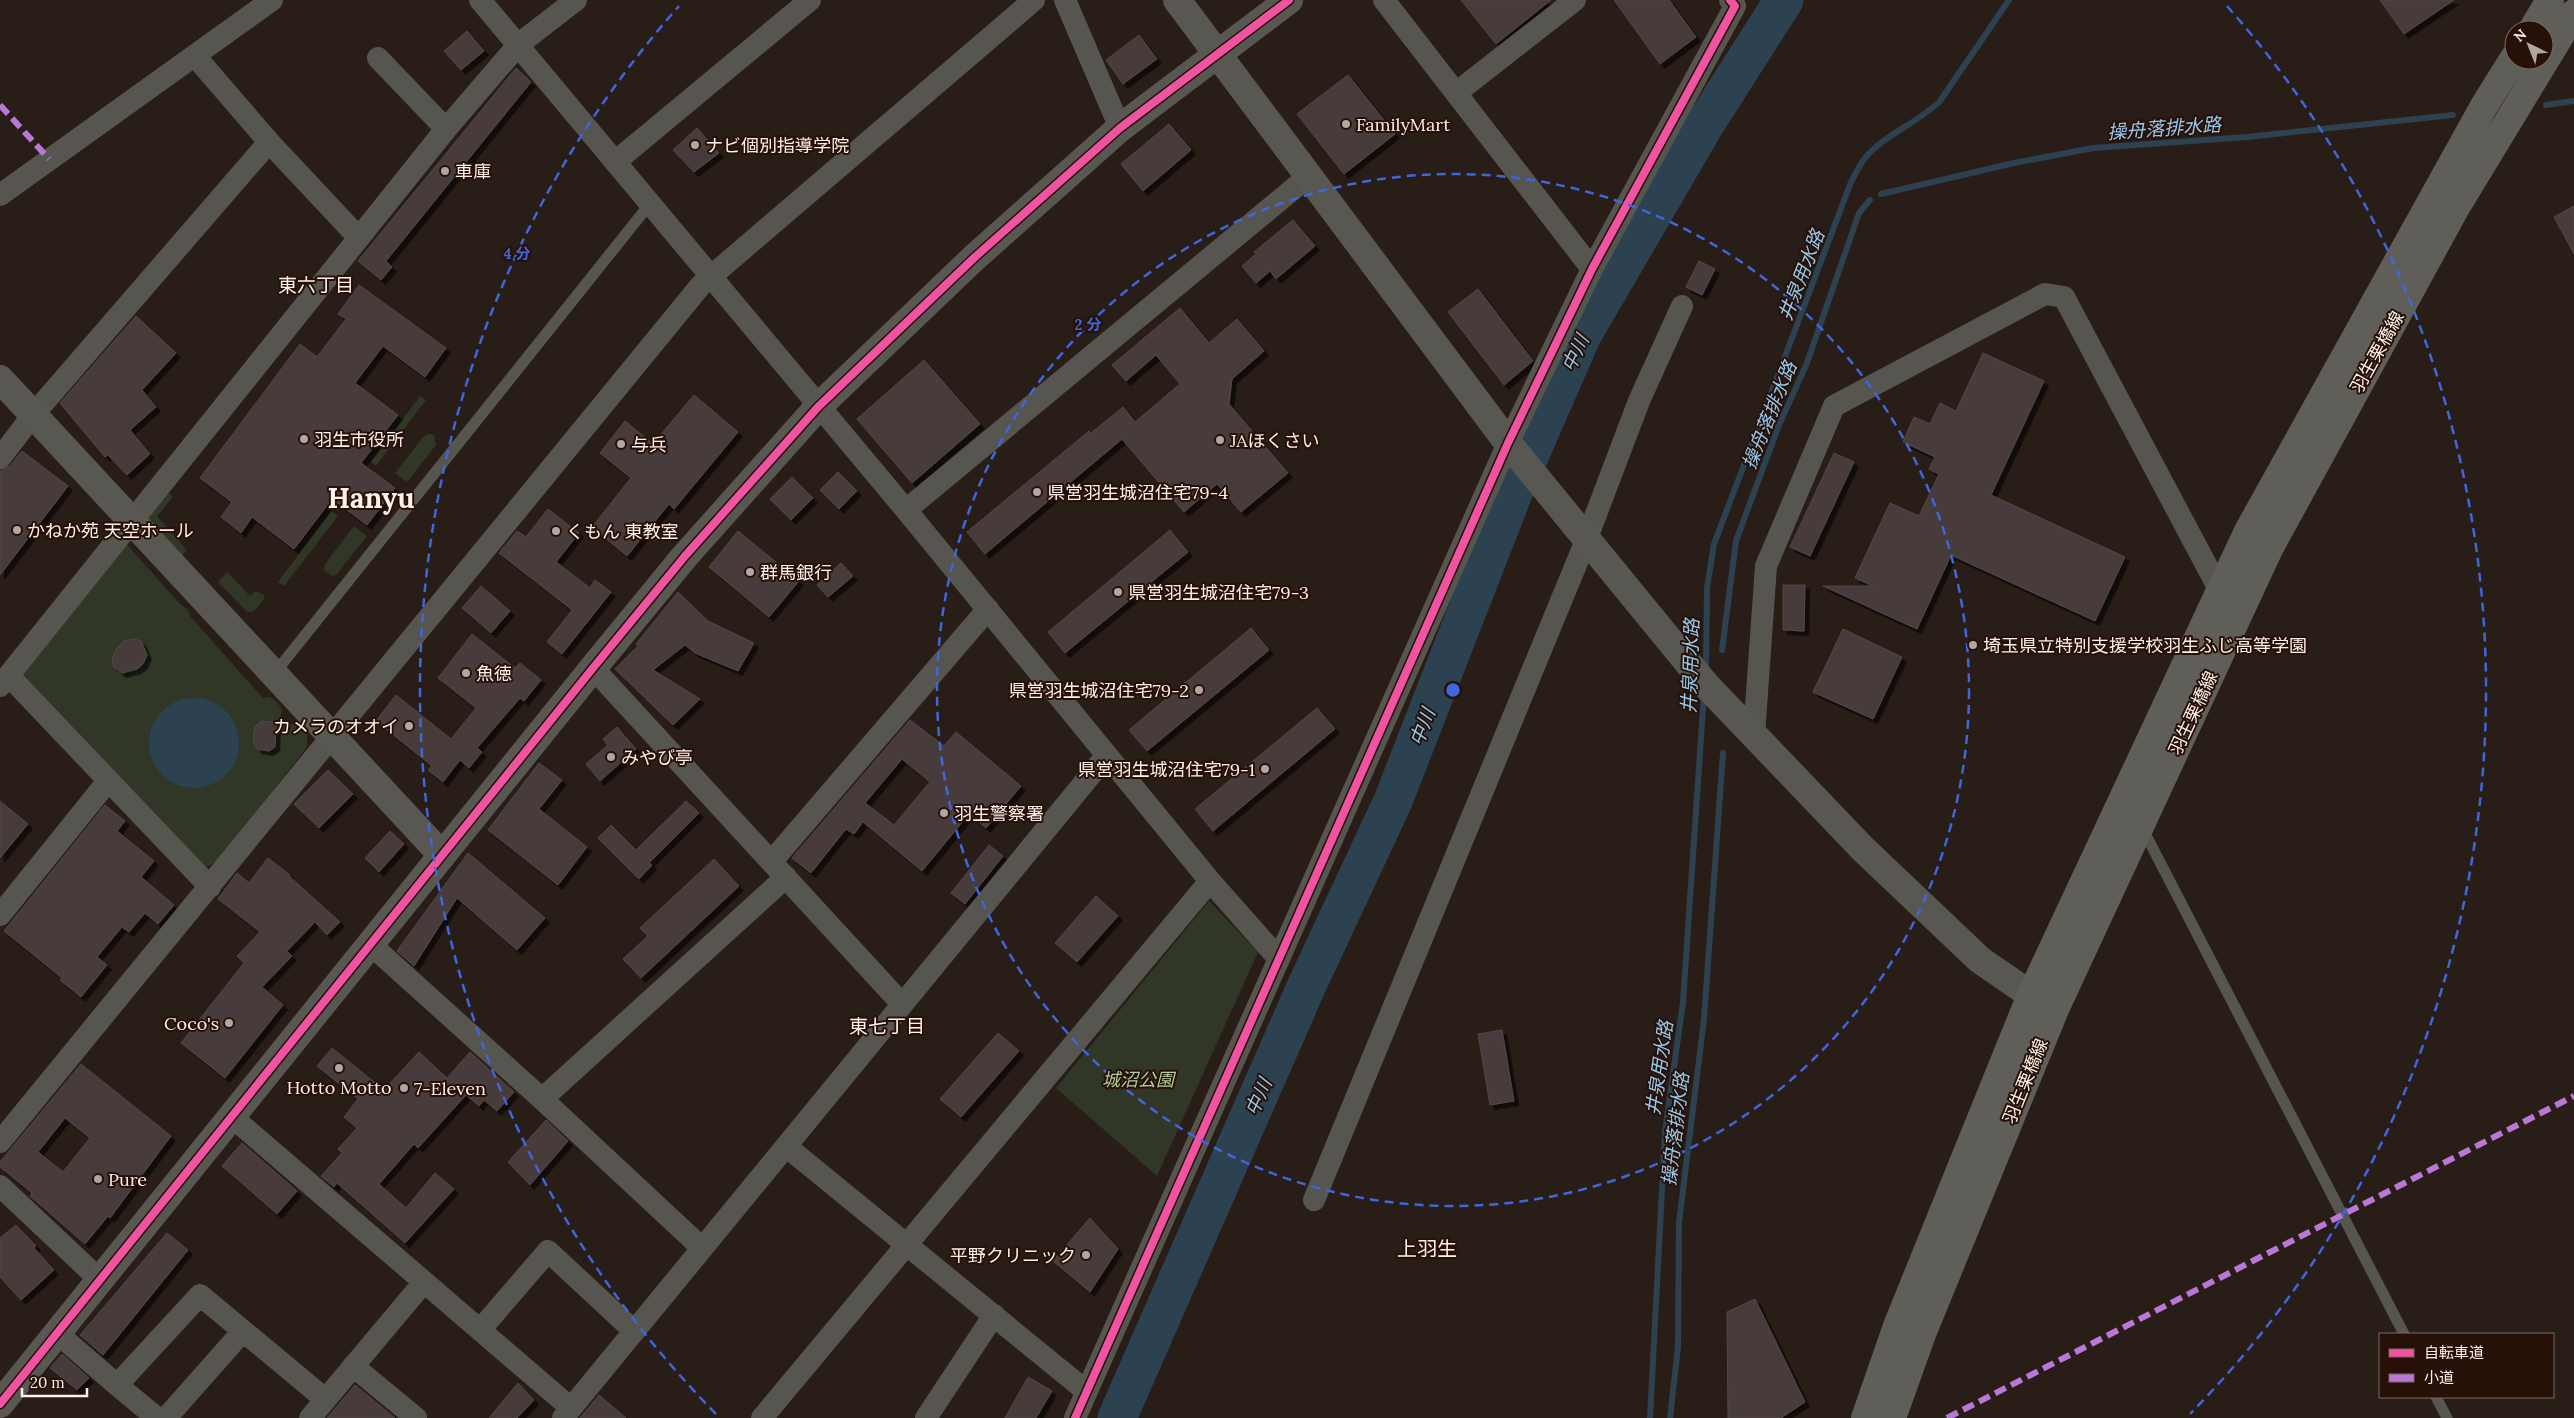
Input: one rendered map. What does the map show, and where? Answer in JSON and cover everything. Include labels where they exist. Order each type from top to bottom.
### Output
[{"type":"main road","points":[[2538,20],[2550,0]]},
{"type":"main road","name":"羽生栗橋線","points":[[1892,1418],[1922,1334],[2056,1007],[2269,549],[2455,209],[2574,13]]},
{"type":"main road","name":"羽生栗橋線","points":[[1865,1418],[1897,1326],[2031,996],[2248,531],[2484,106],[2506,70]]},
{"type":"street","points":[[0,194],[272,0]]},
{"type":"street","points":[[480,0],[519,44],[649,205],[906,510],[1210,881],[1279,959]]},
{"type":"street","points":[[210,887],[108,781],[4,681],[446,129],[519,44],[576,0]]},
{"type":"street","points":[[614,162],[810,0]]},
{"type":"street","points":[[0,1142],[710,277],[1034,0]]},
{"type":"street","points":[[1065,0],[1120,128]]},
{"type":"street","points":[[1177,0],[1310,175],[1508,443],[1707,686],[1863,849],[1980,960],[2031,996],[2056,1007]]},
{"type":"street","points":[[0,1404],[99,1278],[232,1117],[441,854],[593,668],[698,542],[818,407],[975,257],[1120,128],[1289,0]]},
{"type":"street","points":[[1384,0],[1592,269]]},
{"type":"street","points":[[1456,93],[1575,0]]},
{"type":"street","points":[[1075,1418],[1508,443],[1592,269],[1735,2]]},
{"type":"street","points":[[195,56],[269,142],[358,237]]},
{"type":"street","points":[[378,58],[446,129]]},
{"type":"street","points":[[0,458],[33,415],[269,142]]},
{"type":"street","points":[[906,510],[1310,175]]},
{"type":"street","points":[[1754,735],[1766,566],[1834,406],[2045,294],[2064,297],[2220,591]]},
{"type":"street","points":[[1314,1200],[1587,538],[1639,401],[1682,306]]},
{"type":"street","points":[[0,379],[441,854]]},
{"type":"street","points":[[542,1099],[779,869],[988,609]]},
{"type":"street","points":[[593,668],[902,1004]]},
{"type":"street","points":[[232,1117],[480,1330],[567,1413],[1107,756]]},
{"type":"street","points":[[0,915],[108,781]]},
{"type":"street","points":[[762,1418],[1210,881]]},
{"type":"street","points":[[370,944],[542,1099],[702,1248]]},
{"type":"street","points":[[787,1147],[1086,1391]]},
{"type":"street","points":[[0,1186],[99,1278]]},
{"type":"street","points":[[480,1330],[548,1251],[634,1332]]},
{"type":"street","points":[[310,1418],[424,1282]]},
{"type":"street","points":[[117,1385],[200,1295],[325,1400]]},
{"type":"street","points":[[926,1418],[994,1315]]},
{"type":"street","points":[[166,1418],[243,1331]]},
{"type":"street","points":[[57,1333],[158,1418]]},
{"type":"street","points":[[353,1366],[416,1418]]},
{"type":"lane","points":[[273,675],[649,205]]},
{"type":"lane","points":[[2148,839],[2403,1333]]},
{"type":"lane","points":[[2437,1398],[2447,1418]]},
{"type":"green space","points":[[420,396],[426,400],[376,466],[371,462]]},
{"type":"green space","points":[[434,435],[436,445],[407,482],[395,473],[424,436]]},
{"type":"green space","points":[[167,491],[173,497],[157,516],[187,550],[181,556],[146,517]]},
{"type":"green space","points":[[331,511],[338,516],[284,586],[278,582]]},
{"type":"green space","points":[[354,526],[367,536],[337,574],[332,576],[324,570],[325,564]]},
{"type":"green space","points":[[123,540],[180,604],[188,610],[190,616],[263,698],[269,697],[277,702],[282,710],[280,716],[288,725],[293,724],[307,733],[307,747],[217,862],[207,867],[195,864],[19,678]]},
{"type":"green space","points":[[227,572],[250,596],[255,591],[264,595],[264,599],[254,611],[247,612],[218,582]]},
{"type":"green space","name":"城沼公園","points":[[1209,901],[1258,952],[1157,1176],[1056,1088]]},
{"type":"water","points":[[194,698],[211,701],[226,711],[236,726],[239,743],[236,760],[226,775],[211,785],[194,788],[177,785],[162,775],[152,760],[149,743],[152,726],[162,711],[177,701]]},
{"type":"building","points":[[1461,0],[1551,0],[1496,44]]},
{"type":"building","points":[[1614,0],[1669,0],[1696,37],[1660,64]]},
{"type":"building","points":[[2380,0],[2454,0],[2404,34]]},
{"type":"building","points":[[467,31],[484,51],[461,70],[444,51]]},
{"type":"building","points":[[1139,35],[1157,59],[1123,84],[1106,60]]},
{"type":"building","name":"車庫","points":[[516,68],[531,82],[386,261],[392,267],[381,280],[358,261]]},
{"type":"building","name":"FamilyMart","points":[[1348,75],[1395,134],[1344,174],[1297,114]]},
{"type":"building","points":[[1169,124],[1191,150],[1143,191],[1121,164]]},
{"type":"building","name":"ナビ個別指導学院","points":[[697,128],[719,153],[694,172],[673,150]]},
{"type":"building","points":[[2574,206],[2574,254],[2554,217]]},
{"type":"building","points":[[1293,220],[1315,246],[1276,279],[1270,271],[1256,283],[1242,266],[1256,254],[1254,252]]},
{"type":"building","points":[[1699,261],[1715,269],[1702,295],[1686,287]]},
{"type":"building","name":"羽生市役所","points":[[359,285],[446,348],[425,377],[383,346],[355,383],[398,415],[361,463],[395,488],[367,525],[332,499],[294,549],[252,517],[241,533],[221,517],[232,502],[200,478],[300,344],[317,357],[346,319],[338,314]]},
{"type":"building","points":[[1478,289],[1533,361],[1504,385],[1448,312]]},
{"type":"building","points":[[1180,308],[1209,343],[1237,319],[1264,351],[1232,379],[1229,404],[1288,473],[1241,512],[1217,484],[1184,512],[1122,439],[985,554],[967,532],[1089,431],[1091,433],[1123,407],[1135,422],[1180,384],[1156,355],[1126,381],[1112,365]]},
{"type":"building","points":[[136,316],[176,353],[142,390],[156,407],[130,430],[150,454],[127,475],[108,455],[105,457],[60,403]]},
{"type":"building","points":[[1983,353],[2044,381],[1991,495],[2125,557],[2095,621],[1951,555],[1917,629],[1823,586],[1873,586],[1855,578],[1890,503],[1919,516],[1939,474],[1929,469],[1935,457],[1903,442],[1914,417],[1930,424],[1940,403],[1956,411]]},
{"type":"building","points":[[924,360],[980,424],[912,483],[857,419]]},
{"type":"building","points":[[694,395],[738,432],[674,509],[669,504],[627,556],[592,527],[631,478],[600,453],[625,421],[653,444]]},
{"type":"building","name":"かねか苑 天空ホール","points":[[22,451],[68,486],[0,575],[0,471],[10,466]]},
{"type":"building","points":[[1834,453],[1854,462],[1810,556],[1790,547]]},
{"type":"building","points":[[838,472],[857,491],[839,509],[820,490]]},
{"type":"building","points":[[792,477],[813,498],[791,520],[770,499]]},
{"type":"building","points":[[548,509],[579,533],[556,562],[590,588],[595,580],[611,592],[562,654],[547,642],[572,610],[499,553],[517,531],[526,537]]},
{"type":"building","name":"県営羽生城沼住宅79-3","points":[[1170,530],[1188,552],[1065,653],[1048,632]]},
{"type":"building","points":[[738,531],[799,581],[769,617],[709,567]]},
{"type":"building","points":[[841,563],[853,576],[828,597],[817,585]]},
{"type":"building","points":[[1783,585],[1805,585],[1804,631],[1783,630]]},
{"type":"building","points":[[481,586],[510,611],[491,633],[462,608]]},
{"type":"building","points":[[678,592],[708,621],[754,643],[738,671],[695,653],[685,645],[653,670],[700,699],[673,725],[615,669],[638,646],[636,644]]},
{"type":"building","name":"県営羽生城沼住宅79-2","points":[[1251,628],[1269,650],[1147,751],[1129,730]]},
{"type":"building","points":[[1843,629],[1902,657],[1873,719],[1813,692]]},
{"type":"building","points":[[472,634],[515,668],[520,663],[541,680],[524,701],[520,698],[477,748],[482,752],[469,768],[460,760],[443,782],[428,770],[432,766],[376,721],[396,695],[451,739],[476,708],[438,678]]},
{"type":"building","points":[[134,639],[141,641],[147,655],[143,664],[137,669],[122,673],[113,666],[112,658],[116,649],[124,641]]},
{"type":"building","name":"県営羽生城沼住宅79-1","points":[[1317,708],[1335,729],[1213,831],[1195,809]]},
{"type":"building","points":[[910,720],[944,746],[956,732],[1021,786],[986,828],[969,814],[922,871],[863,822],[854,834],[846,829],[811,873],[792,858]],"holes":[[[902,759],[930,782],[894,825],[865,803]]]},
{"type":"building","points":[[261,721],[271,722],[276,726],[275,747],[269,751],[257,749],[253,740],[255,727]]},
{"type":"building","name":"みやび亭","points":[[617,727],[636,749],[600,781],[586,764],[608,745],[603,739]]},
{"type":"building","points":[[539,763],[562,780],[539,809],[587,847],[558,885],[488,830]]},
{"type":"building","points":[[328,770],[353,794],[319,828],[294,804]]},
{"type":"building","points":[[0,801],[28,824],[0,858]]},
{"type":"building","points":[[686,801],[699,813],[649,863],[652,865],[639,879],[598,838],[611,825],[636,850]]},
{"type":"building","points":[[105,805],[125,821],[117,831],[154,861],[141,877],[174,905],[158,924],[145,913],[129,932],[122,927],[97,957],[107,965],[81,997],[60,980],[62,978],[4,931]]},
{"type":"building","points":[[390,831],[404,844],[379,872],[365,858]]},
{"type":"building","points":[[989,845],[1003,856],[965,904],[951,893]]},
{"type":"building","points":[[468,853],[545,918],[517,950],[457,898],[414,966],[397,951]]},
{"type":"building","points":[[268,858],[290,875],[340,922],[327,935],[315,922],[287,951],[292,956],[262,987],[283,1005],[225,1078],[181,1043],[244,963],[237,956],[260,932],[218,899],[237,873],[249,883]]},
{"type":"building","points":[[714,859],[739,886],[641,978],[623,959],[648,936],[640,928]]},
{"type":"building","points":[[1096,896],[1118,916],[1077,962],[1055,943]]},
{"type":"building","points":[[1502,1030],[1514,1101],[1490,1105],[1478,1034]]},
{"type":"building","points":[[998,1033],[1019,1051],[961,1117],[940,1099]]},
{"type":"building","points":[[332,1048],[384,1090],[419,1052],[447,1078],[470,1052],[514,1092],[497,1111],[484,1100],[479,1106],[466,1095],[418,1148],[414,1144],[379,1184],[406,1208],[435,1173],[454,1189],[405,1243],[337,1183],[334,1187],[321,1176],[342,1153],[338,1149],[357,1128],[344,1117],[358,1099],[317,1066]]},
{"type":"building","points":[[81,1064],[171,1136],[110,1218],[108,1216],[85,1244],[30,1196],[32,1193],[0,1167],[0,1162]],"holes":[[[65,1118],[90,1138],[63,1172],[38,1152]]]},
{"type":"building","points":[[546,1120],[568,1141],[530,1185],[508,1162]]},
{"type":"building","points":[[242,1143],[297,1191],[277,1214],[222,1166]]},
{"type":"building","name":"平野クリニック","points":[[1090,1218],[1118,1249],[1090,1292],[1053,1261]]},
{"type":"building","points":[[16,1225],[36,1246],[34,1248],[54,1270],[21,1300],[0,1277],[0,1238]]},
{"type":"building","points":[[167,1233],[188,1250],[103,1355],[80,1335]]},
{"type":"building","points":[[1755,1299],[1805,1402],[1781,1418],[1728,1418],[1727,1312]]},
{"type":"building","points":[[62,1354],[89,1378],[77,1390],[50,1368]]},
{"type":"building","points":[[1028,1377],[1052,1391],[1036,1418],[1005,1418]]},
{"type":"building","points":[[518,1383],[534,1400],[517,1418],[489,1418]]},
{"type":"building","points":[[355,1385],[395,1418],[327,1418]]},
{"type":"building","points":[[599,1395],[626,1418],[580,1418]]},
{"type":"waterway","name":"中川","points":[[1117,1418],[1307,985],[1393,801],[1513,493],[1582,335],[1705,124],[1784,0]]},
{"type":"waterway","name":"井泉用水路","points":[[1706,669],[1707,588],[1714,544],[1851,182],[1863,161],[1873,150],[1940,101],[2009,0]]},
{"type":"waterway","name":"操舟落排水路","points":[[2546,105],[2574,101]]},
{"type":"waterway","name":"操舟落排水路","points":[[1881,194],[2014,163],[2093,148],[2247,137],[2453,115]]},
{"type":"waterway","name":"操舟落排水路","points":[[1722,650],[1736,541],[1779,425],[1807,363],[1859,213],[1870,200]]},
{"type":"waterway","name":"井泉用水路","points":[[1650,1418],[1665,1132],[1683,1002],[1704,694]]},
{"type":"waterway","name":"操舟落排水路","points":[[1670,1418],[1678,1347],[1679,1223],[1704,1019],[1723,753]]},
{"type":"marked path","points":[[0,105],[49,159]]},
{"type":"marked path","points":[[1947,1418],[2574,1096]]},
{"type":"cycle path","points":[[0,1404],[593,668],[685,556],[818,407],[975,257],[1120,128],[1289,0]]},
{"type":"cycle path","points":[[1075,1418],[1508,443],[1592,269],[1735,6],[1730,0]]},
{"type":"place","name":"FamilyMart","points":[[1346,124]]},
{"type":"place","name":"ナビ個別指導学院","points":[[695,145]]},
{"type":"place","name":"車庫","points":[[445,171]]},
{"type":"place","name":"羽生市役所","points":[[304,439]]},
{"type":"place","name":"JAほくさい","points":[[1220,440]]},
{"type":"place","name":"与兵","points":[[621,444]]},
{"type":"place","name":"県営羽生城沼住宅79-4","points":[[1037,492]]},
{"type":"place","name":"かねか苑 天空ホール","points":[[17,530]]},
{"type":"place","name":"くもん 東教室","points":[[556,531]]},
{"type":"place","name":"群馬銀行","points":[[750,572]]},
{"type":"place","name":"県営羽生城沼住宅79-3","points":[[1118,592]]},
{"type":"place","name":"埼玉県立特別支援学校羽生ふじ高等学園","points":[[1973,645]]},
{"type":"place","name":"魚徳","points":[[466,673]]},
{"type":"place","name":"県営羽生城沼住宅79-2","points":[[1199,690]]},
{"type":"place","name":"カメラのオオイ","points":[[409,726]]},
{"type":"place","name":"みやび亭","points":[[611,757]]},
{"type":"place","name":"県営羽生城沼住宅79-1","points":[[1265,769]]},
{"type":"place","name":"羽生警察署","points":[[944,813]]},
{"type":"place","name":"Coco's","points":[[229,1023]]},
{"type":"place","name":"Hotto Motto","points":[[339,1068]]},
{"type":"place","name":"7-Eleven","points":[[404,1088]]},
{"type":"place","name":"Pure","points":[[98,1179]]},
{"type":"place","name":"平野クリニック","points":[[1086,1255]]},
{"type":"district","name":"東六丁目","points":[[316,285]]},
{"type":"district","name":"Hanyu","points":[[371,498]]},
{"type":"district","name":"東七丁目","points":[[887,1026]]},
{"type":"district","name":"上羽生","points":[[1427,1248]]}]
